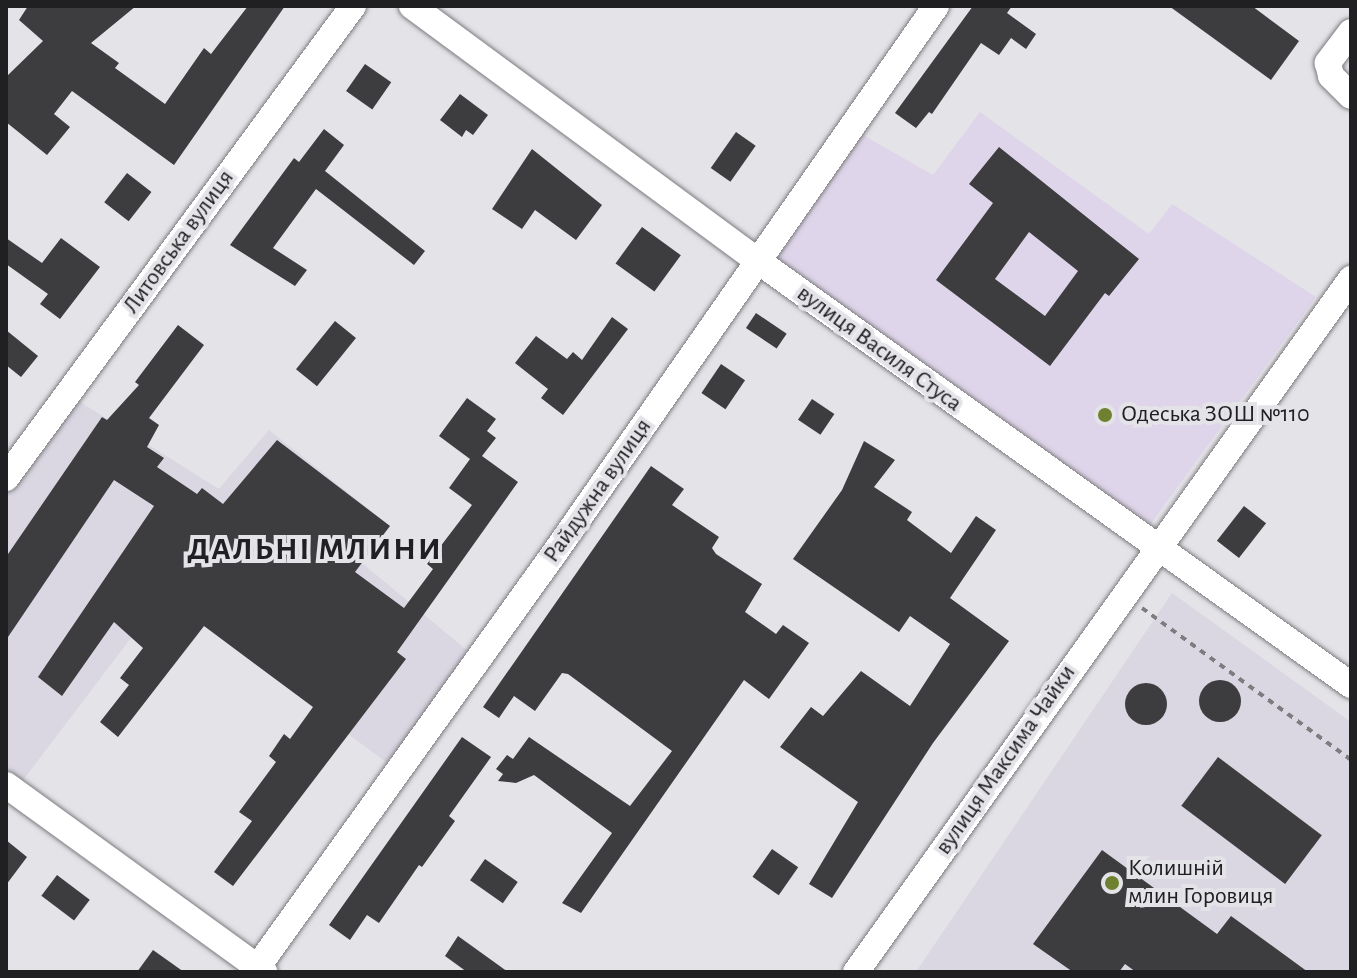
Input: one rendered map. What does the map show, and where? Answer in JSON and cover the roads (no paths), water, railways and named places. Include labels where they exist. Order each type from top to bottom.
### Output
[{"type":"street","name":"Литовська вулиця","points":[[6,478],[353,6]]},
{"type":"street","name":"вулиця Василя Стуса","points":[[412,6],[758,261],[1351,685]]},
{"type":"street","name":"Райдужна вулиця","points":[[258,970],[936,6]]},
{"type":"street","points":[[1351,32],[1328,63],[1331,76],[1351,96]]},
{"type":"street","name":"вулиця Максима Чайки","points":[[856,972],[1123,594],[1351,279]]},
{"type":"street","points":[[6,785],[258,970]]},
{"type":"place","name":"Одеська ЗОШ №110","points":[[1105,415]]},
{"type":"place","name":"Колишній млин Горовиця","points":[[1112,883]]},
{"type":"district","name":"ДАЛЬНІ МЛИНИ","points":[[315,549]]}]
